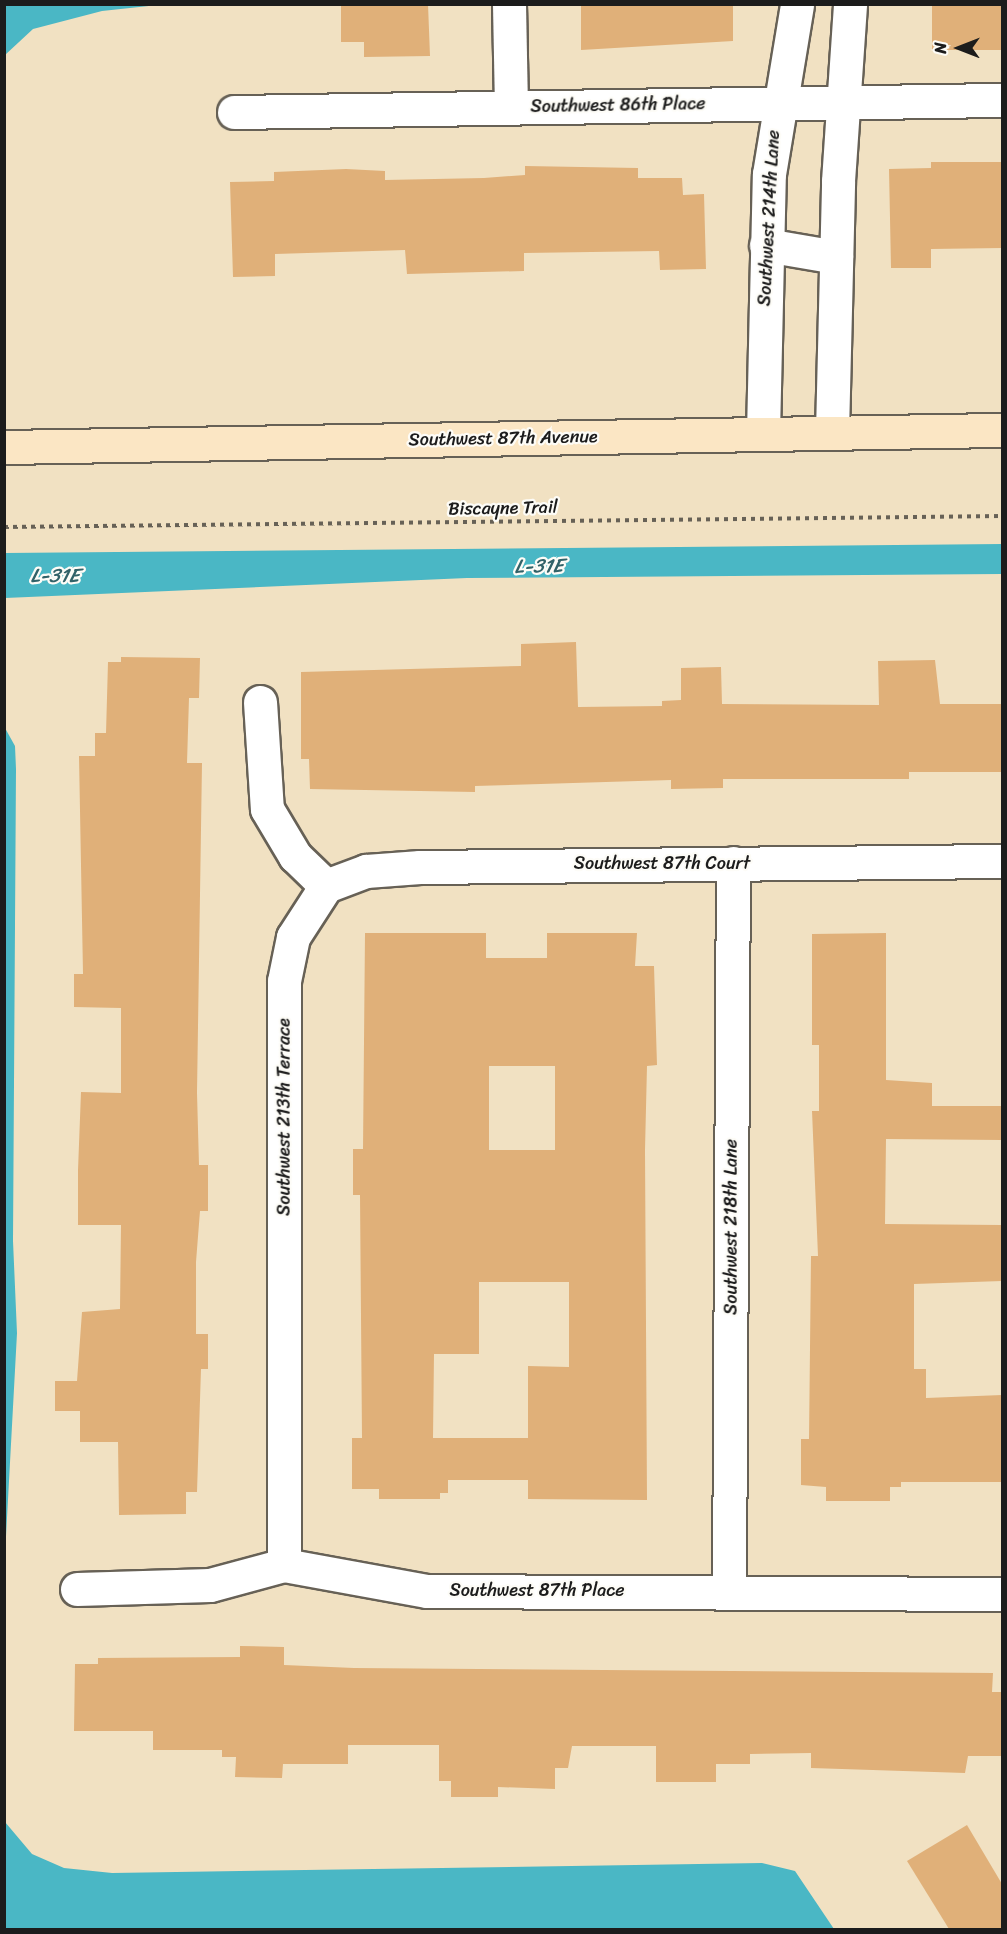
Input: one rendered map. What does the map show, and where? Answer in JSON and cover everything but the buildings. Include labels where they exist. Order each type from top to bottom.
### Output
[{"type":"street","points":[[509,4],[511,106]]},
{"type":"street","name":"Southwest 214th Lane","points":[[763,434],[766,245],[777,104],[797,4]]},
{"type":"street","points":[[832,432],[842,102],[850,4]]},
{"type":"street","name":"Southwest 86th Place","points":[[234,112],[1002,100]]},
{"type":"street","points":[[766,245],[836,257]]},
{"type":"street","name":"Southwest 87th Avenue","points":[[4,447],[1002,430]]},
{"type":"street","points":[[260,702],[267,808],[295,856],[326,886]]},
{"type":"street","name":"Southwest 87th Court","points":[[326,886],[343,877],[389,868],[1002,861]]},
{"type":"street","name":"Southwest 218th Lane","points":[[729,1591],[733,863]]},
{"type":"street","name":"Southwest 213th Terrace","points":[[284,1565],[284,981],[293,937],[326,886]]},
{"type":"street","name":"Southwest 87th Place","points":[[77,1589],[210,1585],[284,1565],[402,1590],[1002,1594]]},
{"type":"path","name":"Biscayne Trail","points":[[4,527],[1002,516]]},
{"type":"water","points":[[5,4],[158,5],[102,11],[33,29],[5,55]]},
{"type":"water","name":"L-31E","points":[[1002,544],[1002,574],[467,578],[5,598],[5,553]]},
{"type":"water","points":[[5,728],[15,746],[16,769],[13,1241],[17,1333],[5,1555]]},
{"type":"water","points":[[5,1822],[32,1854],[64,1868],[112,1873],[762,1863],[795,1871],[834,1929],[5,1929]]}]
